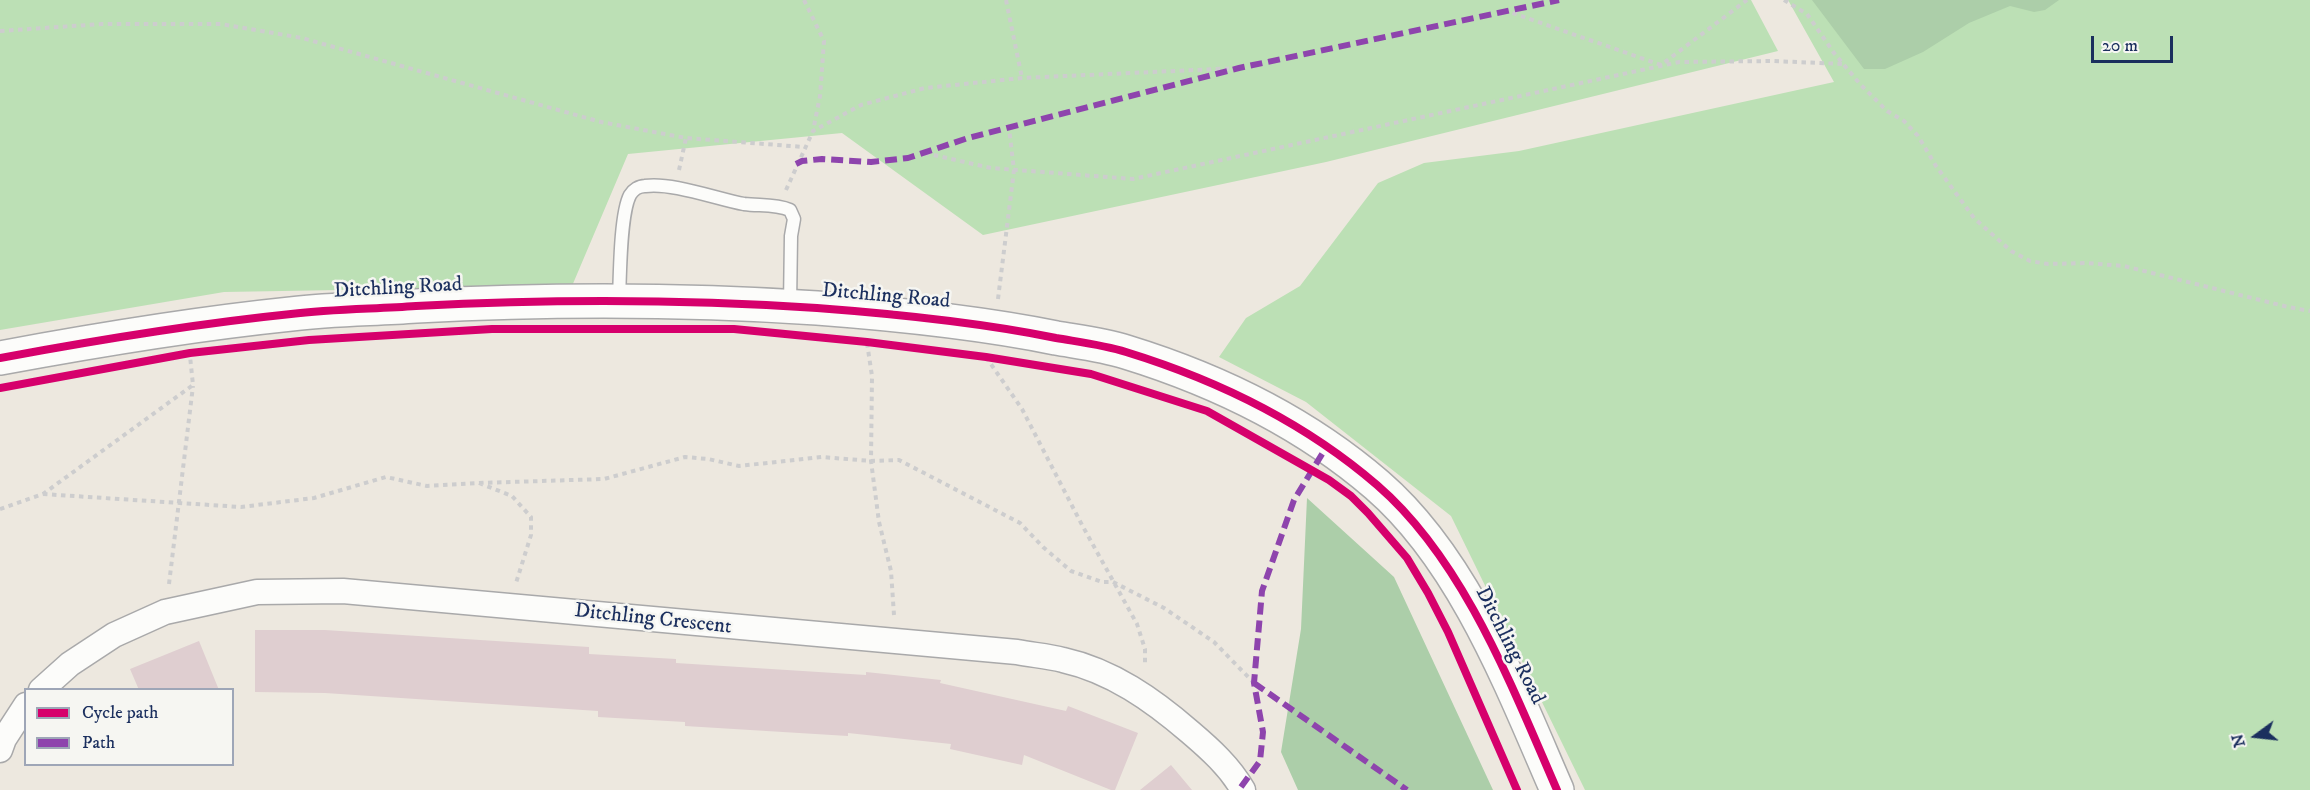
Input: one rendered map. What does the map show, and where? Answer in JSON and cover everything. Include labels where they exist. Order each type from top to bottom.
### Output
[{"type":"street","name":"Ditchling Road","points":[[0,358],[177,328],[295,313],[505,302],[619,300],[695,301],[873,312],[990,342],[1123,351],[1182,372],[1249,400],[1299,428],[1327,446],[1378,486],[1405,512],[1460,589],[1503,666],[1557,790]]},
{"type":"street","name":"Ditchling Crescent","points":[[43,688],[70,664],[114,635],[165,612],[257,592],[343,591],[1017,652],[1064,660],[1099,672],[1136,690],[1170,714],[1208,747],[1243,790]]},
{"type":"street","points":[[0,750],[4,739],[24,708]]},
{"type":"lane","points":[[619,300],[625,209],[630,195],[641,186],[672,189],[746,204],[780,206],[790,210],[794,214],[790,306]]},
{"type":"path","points":[[780,206],[813,131],[820,96],[824,41],[804,0]]},
{"type":"path","points":[[1006,0],[1022,78]]},
{"type":"path","points":[[1661,65],[1748,0]]},
{"type":"path","points":[[1784,0],[1807,14],[1843,64],[1881,105],[1904,121],[1918,136],[1942,175],[1968,210],[1993,237],[2011,251],[2030,261],[2048,264],[2086,263],[2124,266],[2310,311]]},
{"type":"path","points":[[1504,10],[1661,65]]},
{"type":"path","points":[[0,31],[102,24],[221,24],[302,38],[601,122],[686,138],[804,147]]},
{"type":"path","points":[[925,153],[991,168],[1133,179],[1679,62],[1761,61],[1843,64]]},
{"type":"path","points":[[813,131],[861,105],[925,87],[1022,78],[1239,68]]},
{"type":"path","points":[[998,359],[990,342],[1014,170],[1009,128]]},
{"type":"path","points":[[672,189],[683,157],[686,138]]},
{"type":"path","points":[[856,341],[879,344]]},
{"type":"path","points":[[867,342],[872,376],[871,461],[879,522],[891,571],[894,615],[891,642]]},
{"type":"path","points":[[974,356],[990,342]]},
{"type":"path","points":[[990,342],[1113,582],[1137,624],[1145,649],[1145,680],[1136,690]]},
{"type":"path","points":[[179,355],[202,352]]},
{"type":"path","points":[[165,612],[193,385],[190,353]]},
{"type":"path","points":[[0,509],[43,494],[193,385]]},
{"type":"path","points":[[43,494],[241,507],[314,498],[386,477],[428,486],[604,479],[685,458],[708,459],[739,466],[822,457],[871,461],[899,460],[1020,523],[1071,571],[1102,582],[1113,582],[1164,608],[1214,642],[1254,682]]},
{"type":"path","points":[[479,483],[512,496],[531,517],[531,535],[520,574],[506,605]]},
{"type":"green space","points":[[0,0],[1751,0],[1778,51],[1326,162],[983,235],[842,133],[628,154],[572,286],[224,292],[0,330]]},
{"type":"green space","points":[[1788,0],[2310,0],[2310,790],[1585,790],[1451,516],[1306,402],[1219,357],[1246,318],[1300,286],[1378,183],[1424,163],[1519,151],[1834,82]]},
{"type":"green space","points":[[1812,0],[2059,0],[2045,10],[2034,12],[2010,6],[1969,23],[1923,52],[1885,69],[1864,69]]},
{"type":"green space","points":[[1307,498],[1394,577],[1493,790],[1298,790],[1281,752],[1301,629]]},
{"type":"building","points":[[255,630],[325,630],[589,647],[589,654],[676,659],[676,663],[866,675],[866,672],[941,680],[940,683],[1066,711],[1068,706],[1138,733],[1115,790],[1111,790],[1024,755],[1022,765],[950,749],[951,744],[848,733],[848,736],[685,726],[685,722],[598,717],[598,711],[325,693],[255,692]]},
{"type":"building","points":[[199,641],[218,688],[138,688],[130,669]]},
{"type":"building","points":[[1171,765],[1192,790],[1140,790]]},
{"type":"marked path","points":[[796,164],[802,161],[822,159],[871,162],[908,158],[968,138],[1239,68],[1559,0]]},
{"type":"marked path","points":[[1241,787],[1260,761],[1263,732],[1254,683],[1262,591],[1294,500],[1327,446]]},
{"type":"marked path","points":[[1254,683],[1407,790]]},
{"type":"cycle path","points":[[0,358],[181,328],[306,312],[566,301],[717,303],[877,313],[997,327],[1118,350],[1160,363],[1226,390],[1290,423],[1349,463],[1377,485],[1408,515],[1436,550],[1483,627],[1557,790]]},
{"type":"cycle path","points":[[0,388],[190,353],[309,340],[492,329],[734,329],[867,342],[986,357],[1091,374],[1207,411],[1329,480],[1351,496],[1407,558],[1428,593],[1448,632],[1517,790]]}]
